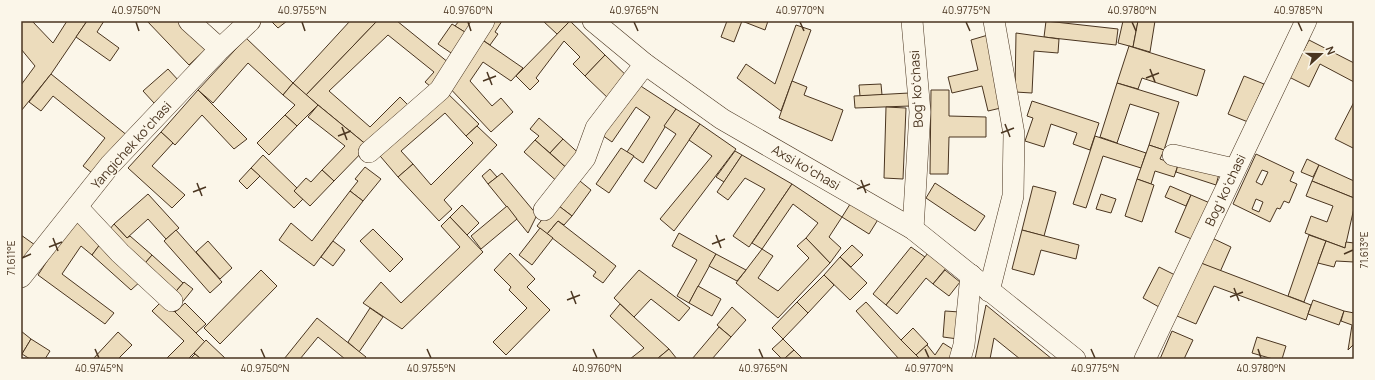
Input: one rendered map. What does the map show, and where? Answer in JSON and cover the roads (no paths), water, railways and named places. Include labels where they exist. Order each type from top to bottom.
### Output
[{"type":"street","points":[[189,21],[220,49]]},
{"type":"street","name":"Yangichek koʻchasi","points":[[21,277],[110,165],[220,49],[250,21]]},
{"type":"street","points":[[369,152],[440,90],[484,21]]},
{"type":"street","name":"Axsi koʻchasi","points":[[593,21],[611,28],[645,64],[722,119],[913,229],[1075,359]]},
{"type":"street","name":"Bogʻ koʻchasi","points":[[912,21],[920,112],[913,229]]},
{"type":"street","points":[[989,291],[1013,196],[1014,142],[994,21]]},
{"type":"street","name":"Bogʻ koʻchasi","points":[[1145,359],[1234,169],[1306,21]]},
{"type":"street","points":[[544,210],[585,158],[596,128],[645,64]]},
{"type":"street","points":[[1173,155],[1234,169]]},
{"type":"street","points":[[78,207],[120,253],[172,301]]},
{"type":"street","points":[[960,359],[964,345],[971,276]]}]
